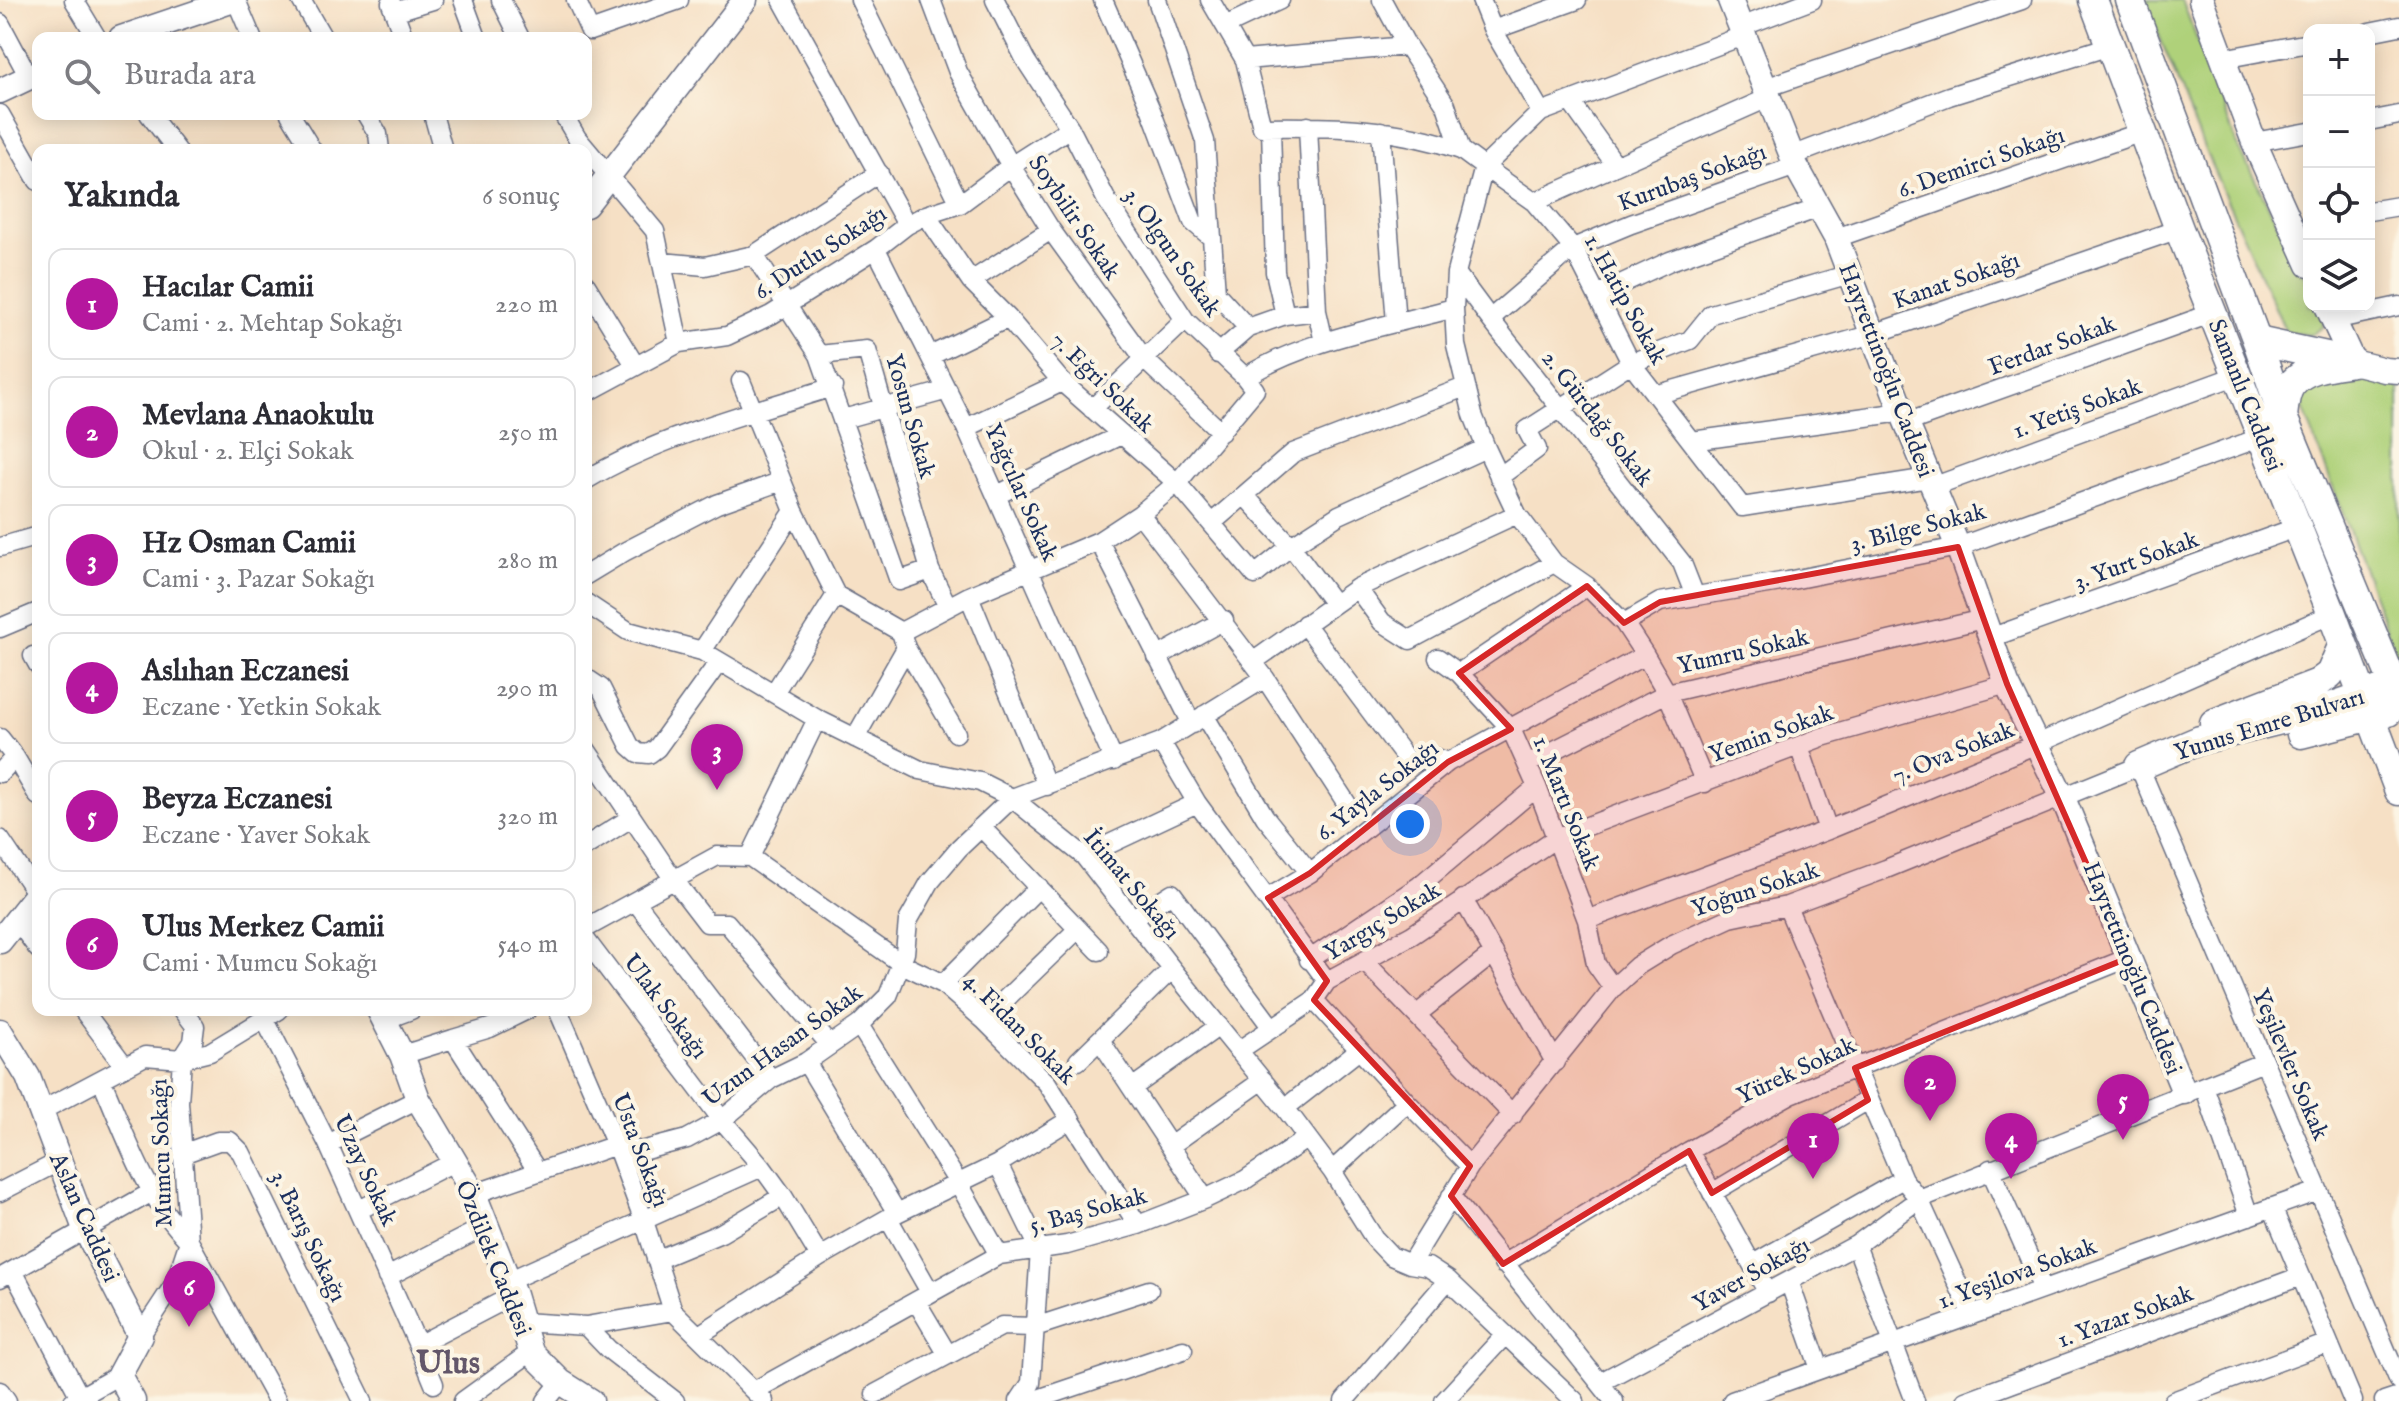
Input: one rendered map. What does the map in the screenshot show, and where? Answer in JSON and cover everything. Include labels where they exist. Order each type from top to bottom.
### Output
[{"type":"main road","points":[[135,32],[194,6],[235,0]]},
{"type":"main road","points":[[592,198],[745,0]]},
{"type":"main road","name":"Hayrettinoğlu Caddesi","points":[[1730,0],[1794,161],[1836,238],[1904,418],[1958,547],[2007,684],[2063,798],[2128,958],[2194,1089]]},
{"type":"main road","name":"Samanlı Caddesi","points":[[2093,0],[2179,229],[2399,791]]},
{"type":"main road","name":"Samanlı Caddesi","points":[[2130,0],[2283,417],[2398,694]]},
{"type":"main road","points":[[2201,0],[2254,142],[2300,224]]},
{"type":"main road","points":[[0,91],[32,76]]},
{"type":"main road","points":[[2330,313],[2353,362]]},
{"type":"main road","points":[[2257,341],[2399,371]]},
{"type":"main road","points":[[2283,417],[2291,385],[2321,368],[2353,362]]},
{"type":"main road","points":[[2150,762],[2182,739],[2209,725],[2318,683],[2330,674],[2343,644]]},
{"type":"main road","name":"Yunus Emre Bulvarı","points":[[2150,762],[2200,740],[2322,710],[2366,707],[2398,694]]},
{"type":"main road","points":[[0,941],[32,901]]},
{"type":"main road","name":"Özdilek Caddesi","points":[[382,1016],[402,1055],[418,1099],[474,1194],[511,1288],[531,1352],[554,1392],[591,1401]]},
{"type":"main road","name":"Aslan Caddesi","points":[[0,1031],[28,1077],[85,1229],[140,1336]]},
{"type":"main road","points":[[133,1401],[119,1375],[140,1336]]},
{"type":"street","points":[[74,0],[93,32]]},
{"type":"street","points":[[235,0],[249,32]]},
{"type":"street","points":[[301,0],[320,32]]},
{"type":"street","points":[[402,32],[392,6],[433,0]]},
{"type":"street","points":[[463,0],[475,32]]},
{"type":"street","points":[[501,0],[517,32]]},
{"type":"street","points":[[576,0],[590,31],[679,0]]},
{"type":"street","points":[[782,0],[907,225]]},
{"type":"street","points":[[860,0],[960,204]]},
{"type":"street","name":"Soybilir Sokak","points":[[931,0],[958,72],[1051,230],[1145,360],[1221,432]]},
{"type":"street","name":"3. Olgun Sokak","points":[[995,0],[1026,61],[1070,128],[1106,199],[1185,320],[1245,377]]},
{"type":"street","points":[[1103,0],[1151,110],[1193,222],[1211,237]]},
{"type":"street","points":[[1157,0],[1205,141],[1216,293],[1248,328]]},
{"type":"street","points":[[1210,0],[1245,60],[1266,127],[1275,272],[1285,315]]},
{"type":"street","points":[[1225,26],[1280,0]]},
{"type":"street","points":[[1382,0],[1407,46],[1446,105],[1461,150]]},
{"type":"street","points":[[1481,0],[1493,30],[1541,112]]},
{"type":"street","points":[[1493,30],[1577,0]]},
{"type":"street","points":[[1705,783],[1667,693],[1624,623],[1587,586],[1554,563],[1517,514],[1486,448],[1465,387],[1456,345],[1456,273],[1484,167],[1541,112],[1812,0]]},
{"type":"street","points":[[1534,202],[1766,93],[2022,0]]},
{"type":"street","points":[[0,23],[32,72]]},
{"type":"street","points":[[2375,31],[2399,26]]},
{"type":"street","points":[[2222,59],[2303,44]]},
{"type":"street","points":[[1245,60],[1407,46]]},
{"type":"street","name":"Kurubaş Sokağı","points":[[1490,319],[1573,248],[1949,96],[2110,46]]},
{"type":"street","points":[[1570,101],[1615,164]]},
{"type":"street","points":[[0,114],[32,170]]},
{"type":"street","points":[[2375,120],[2399,115]]},
{"type":"street","points":[[154,120],[172,144]]},
{"type":"street","points":[[294,120],[308,144]]},
{"type":"street","points":[[370,120],[378,134],[379,144]]},
{"type":"street","points":[[435,120],[441,144]]},
{"type":"street","points":[[566,120],[582,144]]},
{"type":"street","points":[[1308,126],[1317,311],[1324,342]]},
{"type":"street","name":"1. Hatip Sokak","points":[[1266,127],[1308,126],[1381,131],[1425,138],[1461,150],[1534,202],[1573,248],[1631,363],[1742,507]]},
{"type":"street","name":"6. Dutlu Sokağı","points":[[592,390],[679,343],[727,336],[788,304],[876,249],[907,225],[960,204],[1070,128]]},
{"type":"street","points":[[1381,131],[1396,323]]},
{"type":"street","name":"6. Demirci Sokağı","points":[[1836,238],[2142,132]]},
{"type":"street","points":[[2254,142],[2303,133]]},
{"type":"street","points":[[592,156],[655,231],[679,343]]},
{"type":"street","points":[[662,262],[705,266],[754,255],[879,173]]},
{"type":"street","points":[[2375,210],[2399,206]]},
{"type":"street","points":[[1597,295],[1670,261],[1819,208]]},
{"type":"street","name":"7. Eğri Sokak","points":[[926,215],[971,281],[1008,318],[1062,382],[1177,483],[1255,575],[1291,546]]},
{"type":"street","name":"Kanat Sokağı","points":[[1655,395],[1873,334],[2179,229]]},
{"type":"street","points":[[971,281],[1051,230]]},
{"type":"street","name":"Yağcılar Sokak","points":[[876,249],[932,355],[966,428],[1114,761]]},
{"type":"street","points":[[754,255],[819,355],[833,387],[899,581],[930,570]]},
{"type":"street","name":"2. Gürdağ Sokak","points":[[1456,273],[1682,563],[1695,596]]},
{"type":"street","points":[[1499,477],[1537,449],[1527,430],[1631,363],[1690,340],[1711,314],[1850,274]]},
{"type":"street","points":[[592,295],[635,365]]},
{"type":"street","points":[[2330,313],[2399,306]]},
{"type":"street","points":[[855,738],[904,640],[948,607],[1030,568],[1099,541],[1140,514],[1177,483],[1255,390],[1245,377],[1274,359],[1324,342],[1454,308]]},
{"type":"street","points":[[1218,354],[1248,328],[1285,315],[1317,311]]},
{"type":"street","name":"Ferdar Sokak","points":[[1692,441],[1904,418],[2213,313]]},
{"type":"street","points":[[932,355],[1008,318]]},
{"type":"street","points":[[1092,409],[1185,320]]},
{"type":"street","name":"Yosun Sokak","points":[[819,355],[867,350],[930,570],[948,607]]},
{"type":"street","name":"1. Yetiş Sokak","points":[[1742,507],[1931,482],[2238,375]]},
{"type":"street","points":[[741,381],[794,511],[836,595],[904,640],[956,733]]},
{"type":"street","points":[[966,428],[1062,382]]},
{"type":"street","points":[[592,477],[688,434],[833,387]]},
{"type":"street","points":[[1213,522],[1293,453],[1465,387]]},
{"type":"street","points":[[843,419],[948,390]]},
{"type":"street","points":[[997,495],[1121,435]]},
{"type":"street","name":"3. Bilge Sokak","points":[[1624,623],[1660,602],[1958,547],[2262,437]]},
{"type":"street","points":[[1291,546],[1339,515],[1486,448]]},
{"type":"street","points":[[592,572],[717,504],[782,481]]},
{"type":"street","points":[[1245,496],[1291,546],[1334,604]]},
{"type":"street","points":[[702,651],[794,511]]},
{"type":"street","points":[[1140,514],[1254,661],[1349,807]]},
{"type":"street","points":[[1254,661],[1357,588],[1517,514]]},
{"type":"street","name":"3. Yurt Sokak","points":[[1986,628],[2298,527]]},
{"type":"street","points":[[0,547],[32,538]]},
{"type":"street","points":[[1099,541],[1157,657],[1265,817],[1310,873]]},
{"type":"street","points":[[1357,588],[1382,622],[1410,640],[1554,563]]},
{"type":"street","points":[[1459,673],[1587,586]]},
{"type":"street","points":[[774,693],[836,595]]},
{"type":"street","points":[[969,596],[1047,786]]},
{"type":"street","name":"İtimat Sokağı","points":[[592,607],[628,631],[702,651],[817,719],[920,770],[980,782],[1012,798],[1084,856],[1285,1108],[1332,1171],[1374,1238],[1391,1256],[1428,1267],[1448,1280]]},
{"type":"street","name":"7. Ova Sokak","points":[[1587,920],[1828,830],[2037,744],[2332,614]]},
{"type":"street","points":[[0,628],[32,615]]},
{"type":"street","points":[[1157,657],[1224,620]]},
{"type":"street","points":[[1305,624],[1410,764],[1429,755],[1448,762]]},
{"type":"street","name":"Yumru Sokak","points":[[1527,764],[1667,693],[1986,628]]},
{"type":"street","name":"6. Yayla Sokağı","points":[[1268,898],[1310,873],[1448,762],[1645,655]]},
{"type":"street","name":"1. Martı Sokak","points":[[1438,658],[1459,673],[1511,729],[1537,787],[1587,920],[1596,964],[1613,988]]},
{"type":"street","points":[[592,682],[601,688],[630,746],[638,753],[649,754],[657,748],[719,662]]},
{"type":"street","points":[[1012,798],[1161,742],[1265,678]]},
{"type":"street","name":"Yemin Sokak","points":[[1556,838],[1799,746],[2007,684]]},
{"type":"street","points":[[592,925],[717,856],[750,857],[817,719]]},
{"type":"street","points":[[0,738],[32,786]]},
{"type":"street","points":[[1161,742],[1197,803],[1327,981]]},
{"type":"street","points":[[1799,746],[1828,830]]},
{"type":"street","points":[[0,773],[15,757]]},
{"type":"street","points":[[592,762],[707,923],[727,923],[830,1045]]},
{"type":"street","name":"Yoğun Sokak","points":[[1410,1264],[1470,1166],[1613,988],[1637,966],[1671,945],[1730,918],[1787,906],[2150,762]]},
{"type":"street","name":"Yeşilevler Sokak","points":[[2150,762],[2264,1062],[2399,1381]]},
{"type":"street","points":[[1309,960],[1419,886],[1537,787]]},
{"type":"street","name":"Uzun Hasan Sokak","points":[[474,1194],[616,1145],[641,1151],[687,1139],[722,1120],[771,1079],[806,1062],[859,1025],[888,996],[902,964],[908,921],[922,895],[949,859],[1012,798]]},
{"type":"street","points":[[1084,856],[1197,803]]},
{"type":"street","points":[[592,842],[631,818]]},
{"type":"street","points":[[981,827],[1099,951]]},
{"type":"street","name":"Yargıç Sokak","points":[[1238,1051],[1314,1000],[1327,981],[1412,935],[1556,838]]},
{"type":"street","points":[[0,839],[32,884]]},
{"type":"street","name":"4. Fidan Sokak","points":[[750,857],[902,964],[943,984],[984,1020],[1047,1083],[1138,1225]]},
{"type":"street","points":[[943,984],[1039,887]]},
{"type":"street","points":[[1133,918],[1172,893],[1272,1028]]},
{"type":"street","points":[[1463,899],[1555,1062]]},
{"type":"street","points":[[636,902],[771,1079]]},
{"type":"street","points":[[1787,906],[1903,1179],[1919,1199],[1972,1315]]},
{"type":"street","points":[[17,920],[32,941]]},
{"type":"street","points":[[984,1020],[1078,929]]},
{"type":"street","name":"Ulak Sokağı","points":[[592,948],[722,1120],[762,1167],[820,1257]]},
{"type":"street","points":[[1416,1015],[1494,953]]},
{"type":"street","name":"Yürek Sokak","points":[[1503,1264],[1689,1151],[1791,1094],[2128,958]]},
{"type":"street","points":[[1364,961],[1513,1115]]},
{"type":"street","points":[[1078,1061],[1172,969]]},
{"type":"street","points":[[1314,1000],[1470,1166]]},
{"type":"street","points":[[87,1016],[124,1065]]},
{"type":"street","name":"Mumcu Sokağı","points":[[140,1336],[175,1283],[189,1241],[179,1102],[182,1059],[193,1042],[195,1026],[188,1016]]},
{"type":"street","points":[[41,1111],[145,1056],[182,1059],[210,1052],[269,1016]]},
{"type":"street","name":"Uzay Sokak","points":[[273,1016],[434,1384]]},
{"type":"street","points":[[402,1055],[490,1028],[515,1016]]},
{"type":"street","name":"Usta Sokağı","points":[[561,1016],[616,1145],[673,1311]]},
{"type":"street","points":[[859,1025],[959,1184],[999,1255]]},
{"type":"street","points":[[1132,1088],[1219,1026]]},
{"type":"street","points":[[453,1039],[538,1172]]},
{"type":"street","points":[[1100,1040],[1205,1199]]},
{"type":"street","points":[[1285,1108],[1359,1050]]},
{"type":"street","points":[[806,1062],[892,1215],[948,1355]]},
{"type":"street","name":"Yaver Sokağı","points":[[1601,1382],[1856,1245],[1919,1199],[2264,1062]]},
{"type":"street","points":[[1170,1146],[1263,1080]]},
{"type":"street","points":[[102,1081],[152,1192],[169,1221],[189,1241],[277,1401]]},
{"type":"street","points":[[2194,1089],[2249,1216]]},
{"type":"street","points":[[328,1144],[418,1099]]},
{"type":"street","points":[[1712,1193],[1868,1100]]},
{"type":"street","points":[[1332,1171],[1407,1102]]},
{"type":"street","points":[[699,1335],[892,1215],[998,1164],[1071,1119]]},
{"type":"street","name":"5. Baş Sokak","points":[[759,1396],[999,1255],[1067,1245],[1138,1225],[1245,1180],[1306,1139]]},
{"type":"street","name":"3. Barış Sokağı","points":[[182,1154],[218,1141],[230,1141],[241,1152],[363,1401]]},
{"type":"street","points":[[1689,1151],[1768,1293]]},
{"type":"street","points":[[0,1192],[60,1161]]},
{"type":"street","points":[[359,1210],[454,1162]]},
{"type":"street","points":[[998,1164],[1040,1250],[1031,1383],[1019,1401]]},
{"type":"street","points":[[418,1345],[511,1288],[644,1221],[762,1167]]},
{"type":"street","points":[[1990,1169],[2043,1289]]},
{"type":"street","points":[[1753,1264],[1903,1179]]},
{"type":"street","name":"1. Yeşilova Sokak","points":[[1732,1401],[2318,1191]]},
{"type":"street","points":[[119,1375],[77,1399],[6,1275],[152,1192]]},
{"type":"street","points":[[656,1260],[721,1233],[783,1196]]},
{"type":"street","points":[[1451,1196],[1614,1401]]},
{"type":"street","points":[[2272,1207],[2353,1401]]},
{"type":"street","points":[[387,1277],[486,1226]]},
{"type":"street","points":[[1856,1245],[1915,1401]]},
{"type":"street","name":"1. Yazar Sokak","points":[[1965,1401],[2301,1276]]},
{"type":"street","points":[[1344,1401],[1448,1280],[1504,1336],[1555,1395],[1575,1401]]},
{"type":"street","points":[[1789,1281],[1820,1369]]},
{"type":"street","points":[[875,1394],[1002,1326],[1035,1327],[1149,1290]]},
{"type":"street","points":[[522,1322],[586,1326],[673,1311],[759,1396]]},
{"type":"street","points":[[586,1326],[608,1349],[675,1401]]},
{"type":"street","points":[[1444,1401],[1504,1336]]},
{"type":"street","points":[[2173,1401],[2328,1343]]},
{"type":"street","points":[[1032,1401],[1183,1350]]},
{"type":"street","points":[[463,1401],[531,1352]]},
{"type":"street","points":[[0,1391],[7,1401]]},
{"type":"street","points":[[2384,1401],[2399,1396]]},
{"type":"highlighted area","points":[[1958,547],[2007,684],[2128,958],[1855,1068],[1868,1100],[1712,1193],[1689,1151],[1503,1264],[1451,1196],[1470,1166],[1314,1000],[1327,981],[1268,898],[1310,873],[1448,762],[1511,729],[1459,673],[1587,586],[1624,623],[1660,602]]},
{"type":"green space","points":[[2145,0],[2182,0],[2237,144],[2303,274],[2303,312],[2321,312],[2323,327],[2311,335],[2286,332],[2206,153]]},
{"type":"green space","points":[[2316,379],[2399,383],[2399,663],[2300,400],[2302,384]]},
{"type":"place","name":"Hz Osman Camii","points":[[717,790]]},
{"type":"place","name":"Mevlana Anaokulu","points":[[1930,1121]]},
{"type":"place","name":"Beyza Eczanesi","points":[[2123,1140]]},
{"type":"place","name":"Hacılar Camii","points":[[1813,1179]]},
{"type":"place","name":"Aslıhan Eczanesi","points":[[2011,1179]]},
{"type":"place","name":"Ulus Merkez Camii","points":[[189,1327]]},
{"type":"district","name":"Ulus","points":[[448,1362]]}]
